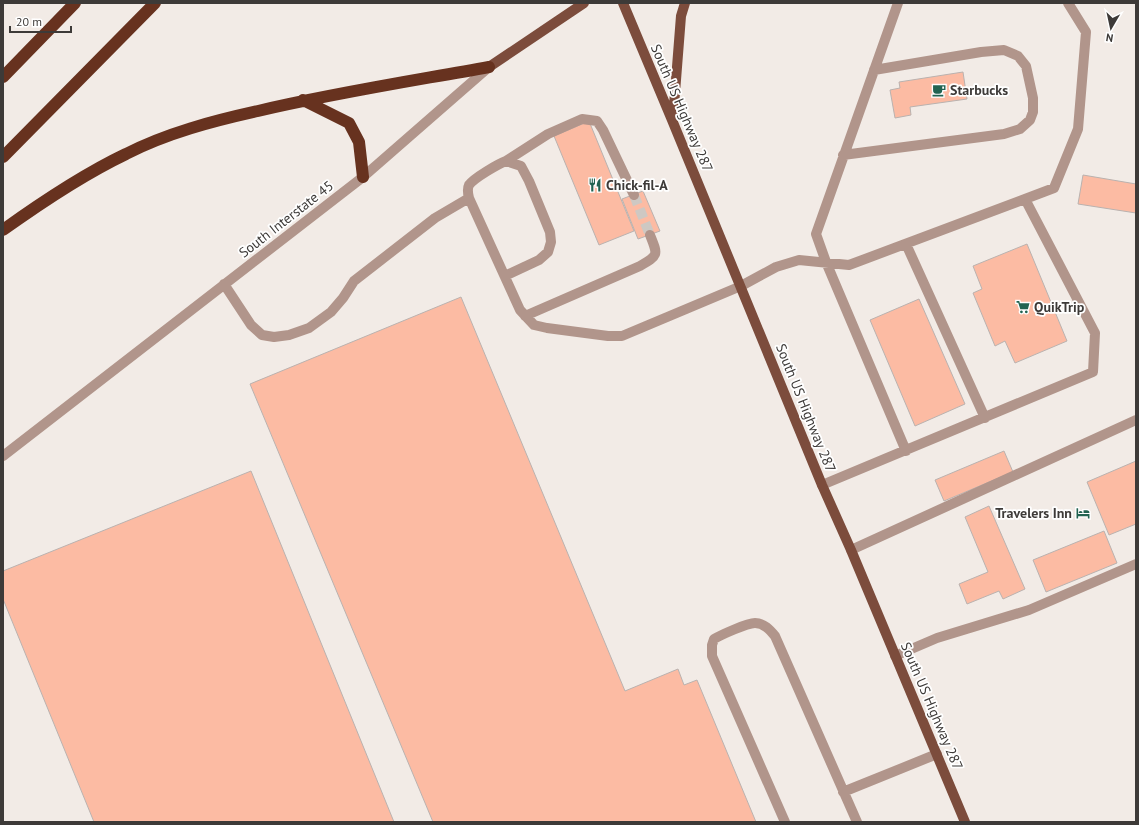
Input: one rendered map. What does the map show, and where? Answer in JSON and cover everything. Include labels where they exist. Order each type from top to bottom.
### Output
[{"type":"highway","points":[[3,77],[74,3]]},
{"type":"highway","points":[[3,158],[155,3]]},
{"type":"highway","points":[[3,230],[56,193],[126,153],[173,134],[231,117],[303,100],[489,67]]},
{"type":"highway","points":[[303,100],[349,123],[359,142],[363,177]]},
{"type":"main road","name":"South Interstate 45","points":[[489,67],[584,3]]},
{"type":"main road","name":"South US Highway 287","points":[[623,3],[822,485],[851,550],[965,822]]},
{"type":"main road","points":[[672,120],[681,16],[685,3]]},
{"type":"street","points":[[898,3],[816,234],[826,262],[906,451]]},
{"type":"street","points":[[634,194],[603,130],[597,121],[582,119],[548,134],[506,161],[496,164],[468,186],[467,193],[520,310],[534,324],[547,328],[608,336],[622,336],[741,286],[776,267],[799,260],[849,265],[1054,188],[1078,129],[1086,32],[1068,3]]},
{"type":"street","points":[[843,155],[1004,134],[1020,129],[1030,120],[1033,112],[1033,98],[1026,66],[1018,56],[1004,50],[981,52],[874,70]]},
{"type":"street","name":"South Interstate 45","points":[[3,456],[363,177],[489,67]]},
{"type":"street","points":[[505,276],[539,260],[548,252],[551,242],[550,232],[529,181],[521,166],[506,161]]},
{"type":"street","points":[[224,284],[251,325],[262,335],[274,337],[289,335],[309,328],[331,312],[343,298],[354,281],[435,218],[469,198]]},
{"type":"street","points":[[822,485],[1093,372],[1095,333],[1025,199]]},
{"type":"street","points":[[525,316],[651,260],[655,256],[656,251],[650,235]]},
{"type":"street","points":[[906,244],[985,418]]},
{"type":"street","points":[[851,550],[1136,420]]},
{"type":"street","points":[[895,656],[936,638],[1029,610],[1136,564]]},
{"type":"street","points":[[785,822],[712,656],[712,645],[714,639],[724,633],[755,623],[764,625],[770,629],[775,636],[857,822]]},
{"type":"street","points":[[843,792],[937,754]]},
{"type":"building","points":[[963,72],[967,99],[910,107],[911,115],[895,118],[890,90],[900,88],[899,82]]},
{"type":"building","name":"Chick-fil-A","points":[[589,121],[634,231],[599,245],[554,136]]},
{"type":"building","points":[[1083,175],[1136,184],[1136,213],[1078,204]]},
{"type":"building","points":[[643,191],[660,231],[638,239],[622,199]]},
{"type":"building","points":[[1027,244],[1067,341],[1015,363],[1005,341],[995,346],[973,293],[982,289],[973,266]]},
{"type":"building","points":[[461,297],[625,691],[678,669],[684,685],[697,680],[756,822],[433,822],[250,384]]},
{"type":"building","points":[[919,299],[965,404],[915,426],[870,320]]},
{"type":"building","points":[[1004,451],[1013,472],[944,501],[935,480]]},
{"type":"building","points":[[1136,461],[1136,524],[1109,535],[1087,482]]},
{"type":"building","points":[[251,471],[394,822],[94,822],[3,599],[3,571]]},
{"type":"building","points":[[989,506],[1025,589],[1003,599],[999,591],[967,604],[959,584],[988,572],[965,517]]},
{"type":"building","points":[[1104,531],[1117,563],[1046,592],[1033,560]]},
{"type":"tunnel","points":[[634,195],[650,235]]},
{"type":"place","name":"Starbucks","points":[[939,90]]},
{"type":"place","name":"Chick-fil-A","points":[[595,185]]},
{"type":"place","name":"QuikTrip","points":[[1023,307]]},
{"type":"place","name":"Travelers Inn","points":[[1083,513]]}]
